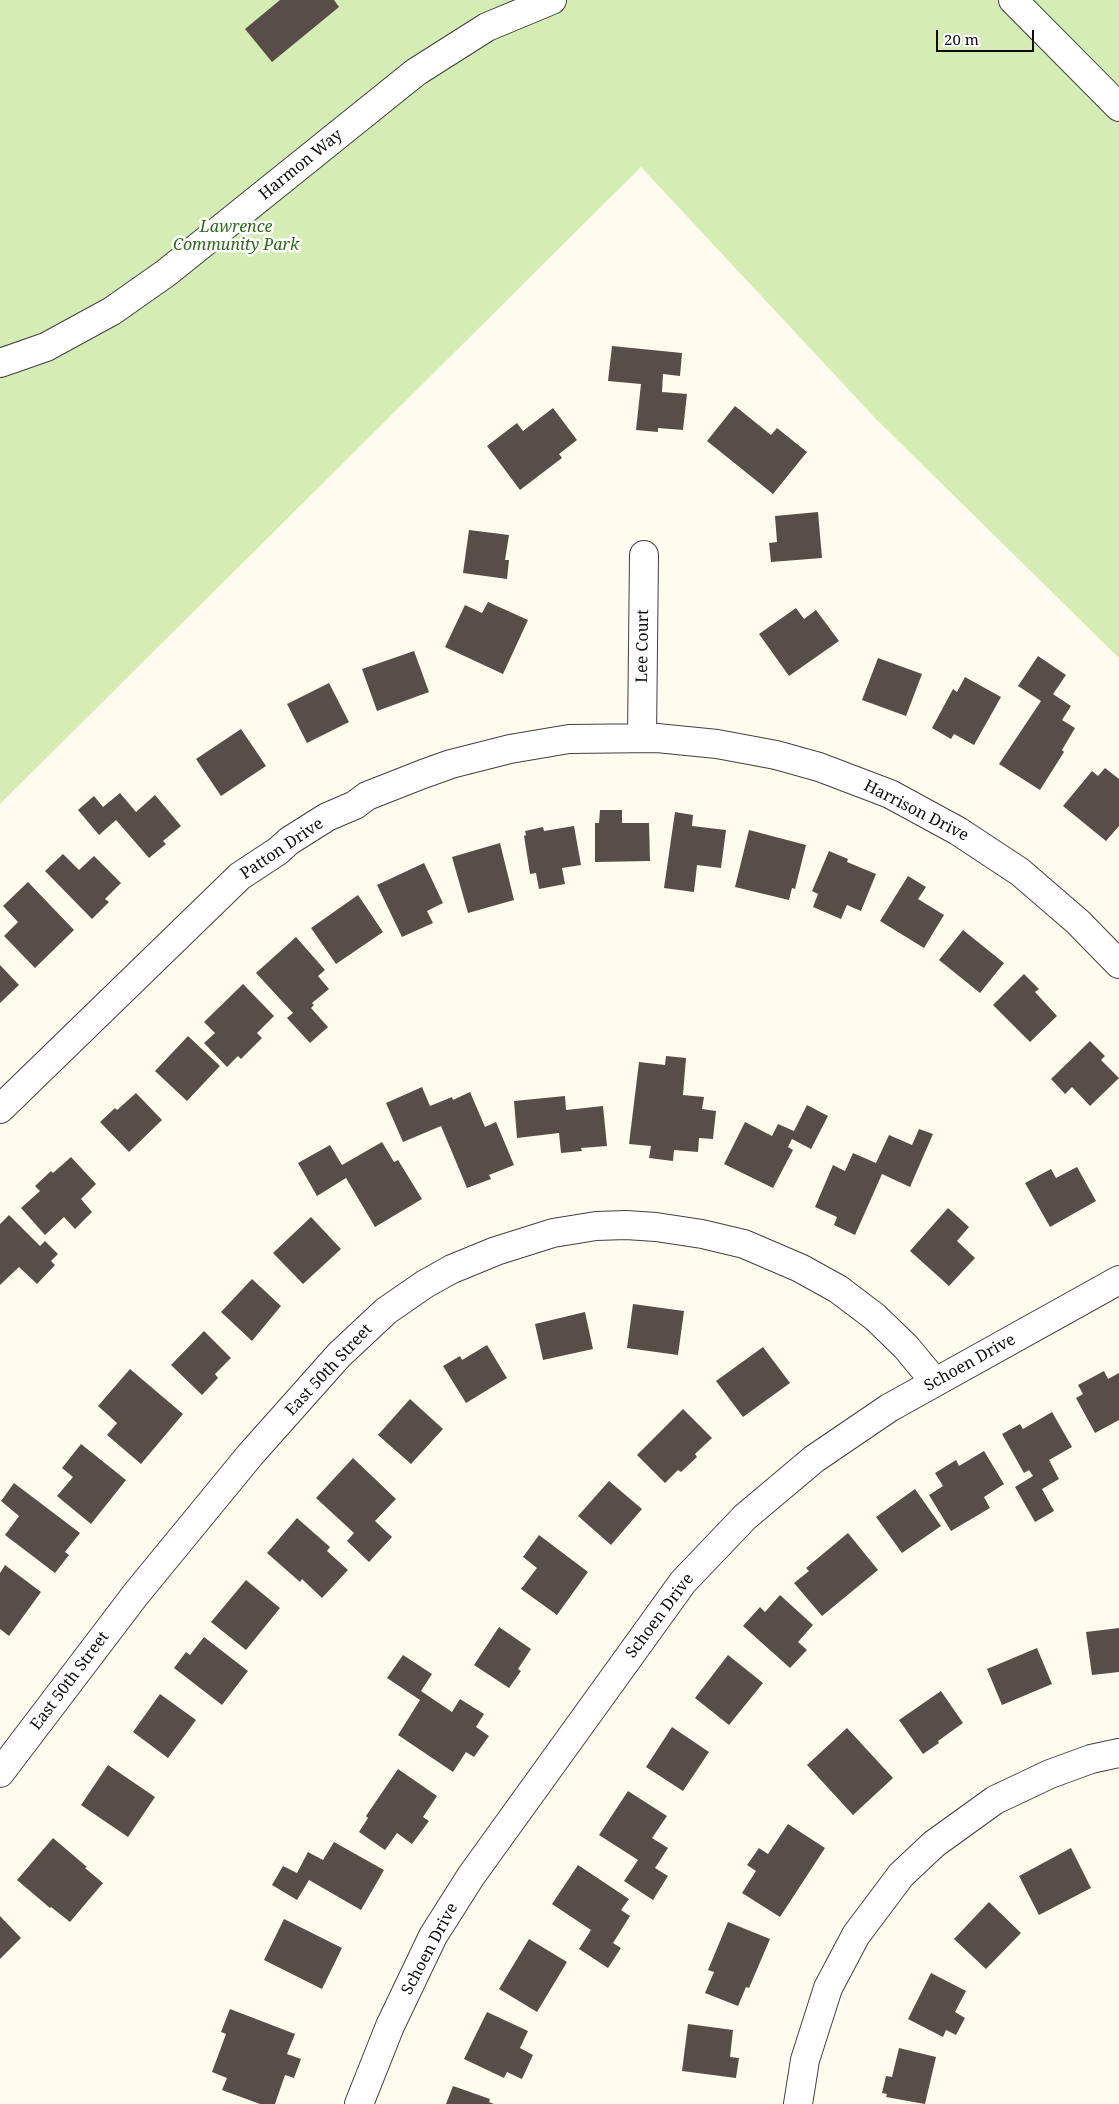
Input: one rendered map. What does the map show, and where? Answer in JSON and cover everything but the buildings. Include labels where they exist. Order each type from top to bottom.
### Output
[{"type":"street","name":"Harmon Way","points":[[0,363],[46,347],[112,312],[166,274],[416,72],[523,6],[552,0]]},
{"type":"street","points":[[1012,0],[1119,107]]},
{"type":"street","name":"Lee Court","points":[[642,737],[644,555]]},
{"type":"street","name":"Harrison Drive","points":[[642,737],[702,742],[776,755],[819,767],[890,794],[958,831],[1020,872],[1055,900],[1119,964]]},
{"type":"street","name":"Patton Drive","points":[[0,1108],[240,876],[278,851],[289,841],[328,817],[355,805],[367,796],[423,774],[493,753],[570,739],[642,737]]},
{"type":"street","name":"East 50th Street","points":[[0,1773],[142,1586],[250,1456],[339,1355],[386,1311],[452,1268],[496,1251],[553,1233],[596,1226],[656,1227],[702,1234],[744,1244],[772,1254],[838,1289],[875,1317],[906,1348],[934,1382]]},
{"type":"street","name":"Schoen Drive","points":[[359,2104],[390,2026],[433,1936],[471,1876],[683,1582],[745,1517],[814,1459],[889,1408],[1119,1280]]},
{"type":"street","points":[[798,2104],[805,2060],[828,1988],[856,1935],[901,1875],[942,1838],[994,1800],[1050,1774],[1091,1759],[1119,1753]]},
{"type":"green space","name":"Lawrence Community Park","points":[[0,0],[1119,0],[1119,658],[876,419],[641,167],[0,804]]}]
